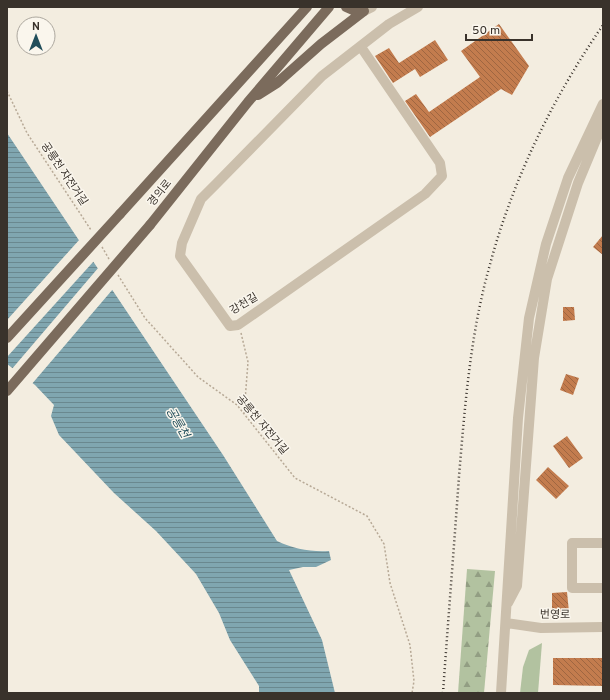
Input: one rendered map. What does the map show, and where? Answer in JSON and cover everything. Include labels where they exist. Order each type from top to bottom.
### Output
[{"type":"main road","name":"경의로","points":[[7,338],[307,7]]},
{"type":"main road","name":"경의로","points":[[7,391],[150,225],[248,102],[329,7]]},
{"type":"main road","points":[[346,7],[354,11],[368,9]]},
{"type":"main road","points":[[248,102],[277,83],[321,44],[368,9]]},
{"type":"street","name":"강천길","points":[[361,47],[440,162],[442,176],[425,194],[238,325],[230,326],[180,256],[185,236],[201,199],[322,76],[389,24],[418,7]]},
{"type":"street","points":[[501,693],[508,605],[507,586],[518,418],[529,318],[546,244],[568,178],[603,104]]},
{"type":"street","points":[[508,605],[517,586],[534,358],[547,279],[578,183],[603,123]]},
{"type":"street","points":[[603,543],[572,543],[572,588],[603,588]]},
{"type":"street","name":"번영로","points":[[506,623],[541,628],[603,627]]},
{"type":"path","name":"공릉천 자전거길","points":[[7,91],[27,134],[94,234]]},
{"type":"path","points":[[102,247],[110,260]]},
{"type":"path","name":"공릉천 자전거길","points":[[117,273],[145,318],[198,377],[237,405],[295,478],[367,516],[384,544],[390,583],[410,645],[414,681],[412,693]]},
{"type":"path","points":[[238,325],[248,362],[244,414]]},
{"type":"green space","points":[[467,569],[495,571],[484,693],[458,693]]},
{"type":"green space","points":[[542,643],[538,693],[520,693],[523,667],[529,650]]},
{"type":"water","name":"공릉천","points":[[7,133],[223,455],[277,541],[302,549],[329,551],[331,560],[316,567],[303,567],[289,570],[322,640],[335,693],[259,693],[259,686],[230,640],[219,613],[196,574],[156,531],[114,493],[59,435],[51,416],[54,405],[35,385],[7,364]]},
{"type":"pier","points":[[80,239],[94,261],[7,357],[7,320]]},
{"type":"pier","points":[[99,267],[113,289],[31,385],[11,370]]},
{"type":"building","points":[[499,24],[529,66],[512,95],[501,89],[430,137],[405,101],[416,94],[429,112],[480,77],[461,51]]},
{"type":"building","points":[[435,40],[448,60],[420,77],[415,69],[393,83],[375,56],[389,48],[399,63]]},
{"type":"building","points":[[603,235],[603,255],[593,247]]},
{"type":"building","points":[[563,307],[574,307],[575,320],[563,321]]},
{"type":"building","points":[[566,374],[579,378],[573,395],[560,390]]},
{"type":"building","points":[[567,436],[583,458],[569,468],[553,446]]},
{"type":"building","points":[[548,467],[569,486],[556,499],[536,480]]},
{"type":"building","points":[[567,592],[569,612],[552,612],[552,593]]},
{"type":"building","points":[[553,658],[603,658],[603,686],[553,685]]},
{"type":"railway","points":[[443,693],[466,397],[477,319],[489,268],[509,204],[536,142],[567,82],[603,25]]}]
